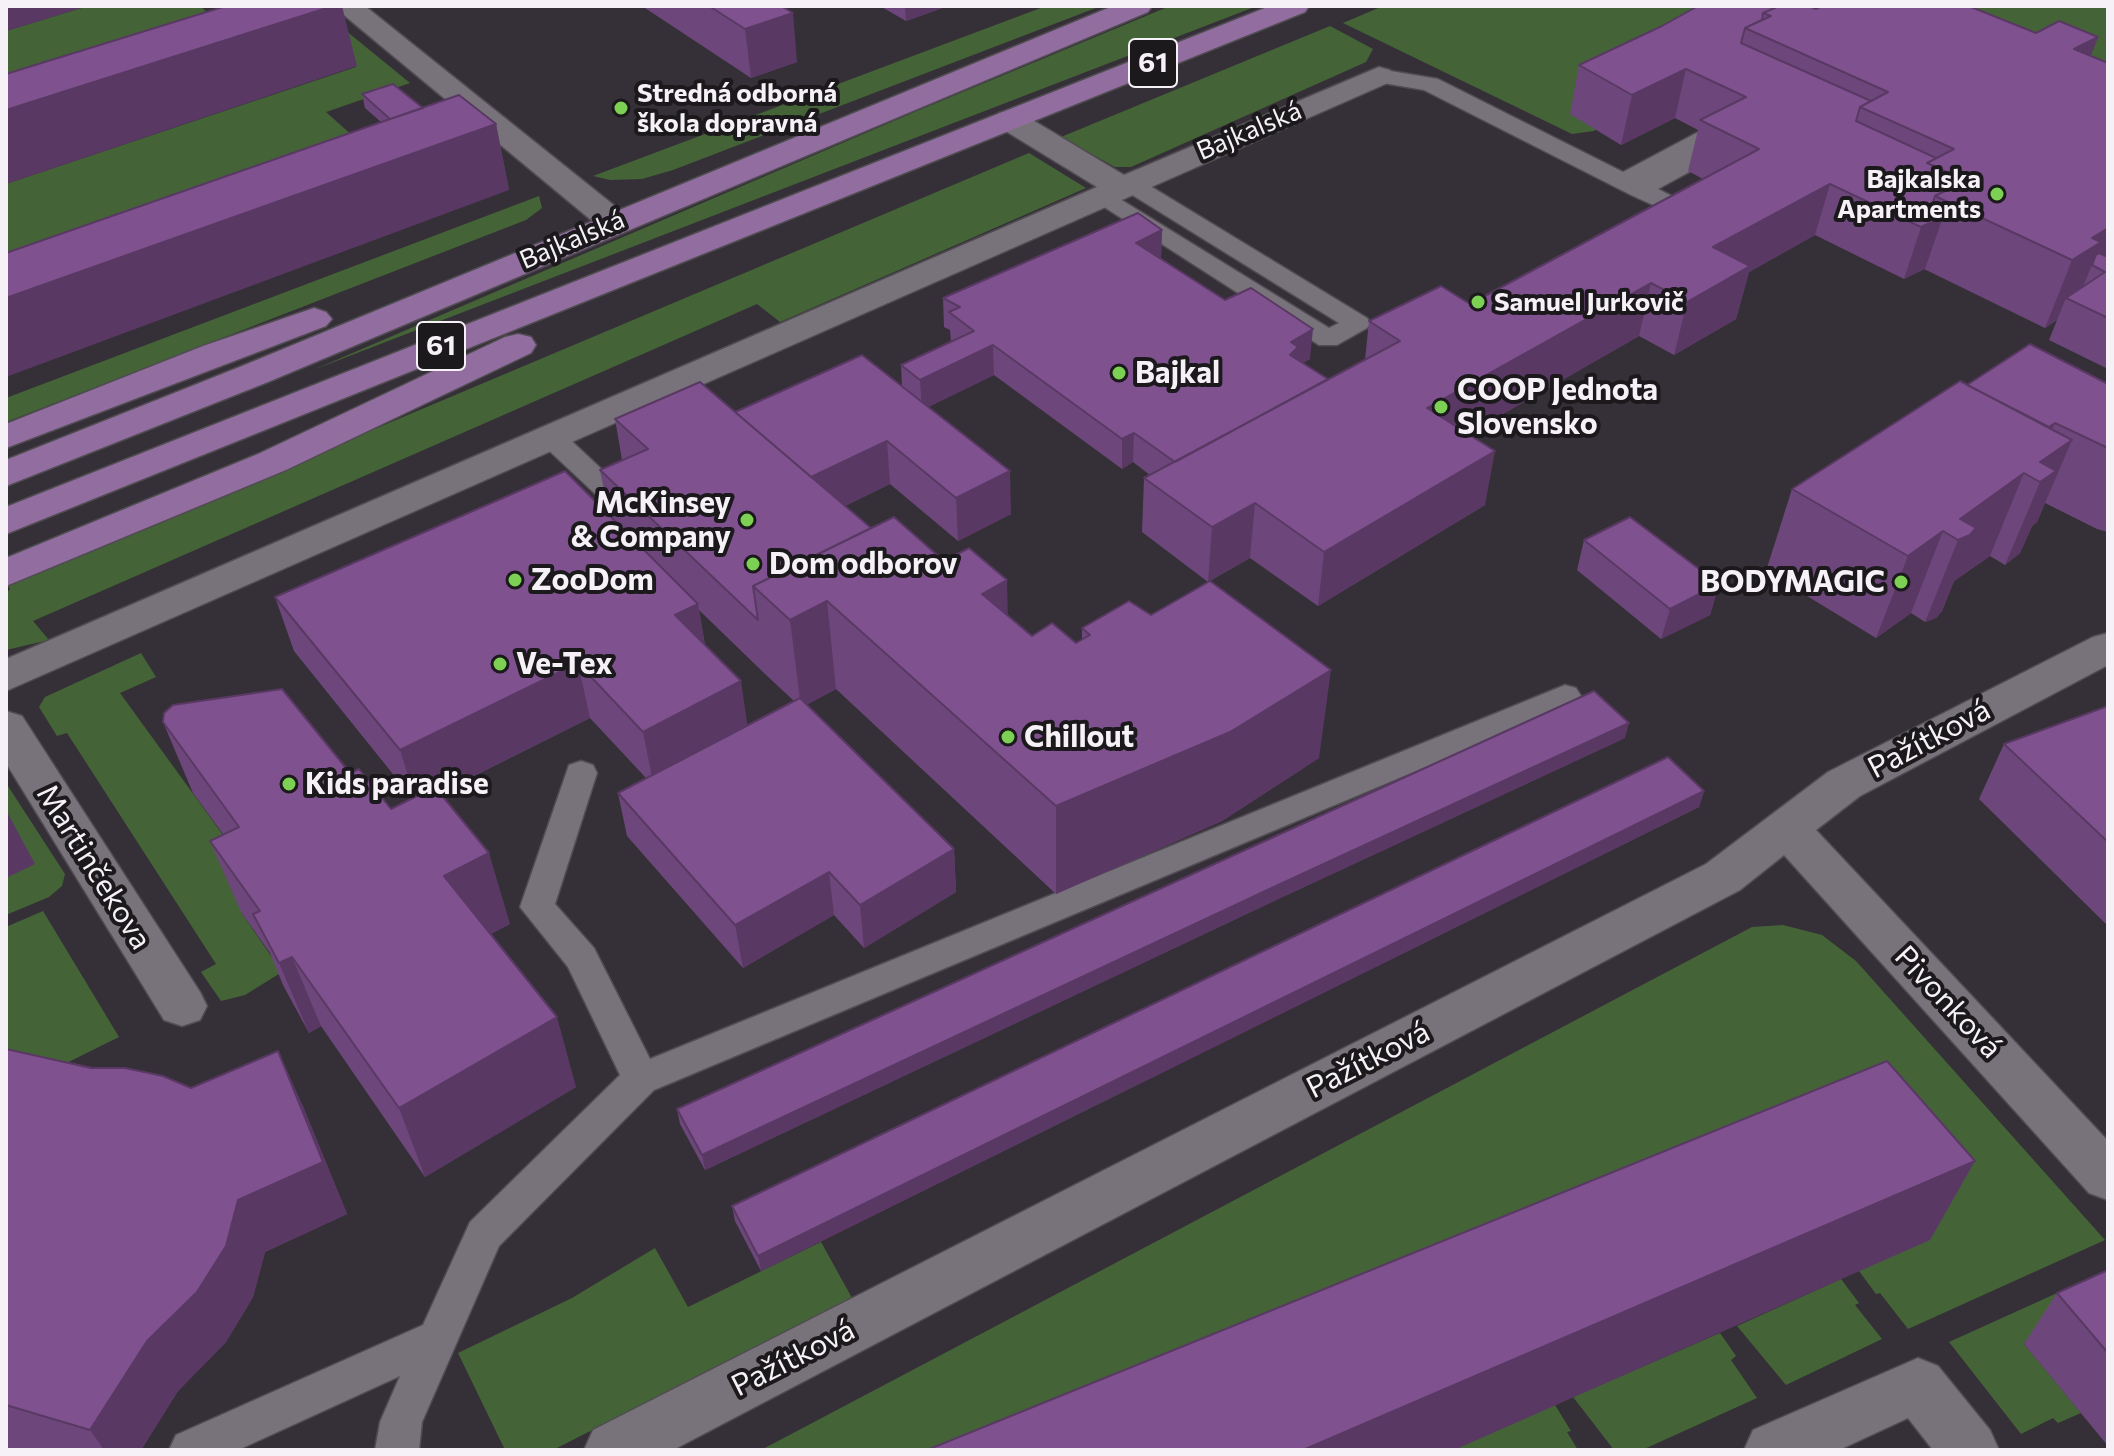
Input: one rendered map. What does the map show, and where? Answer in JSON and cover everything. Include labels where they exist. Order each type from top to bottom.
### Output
[{"type":"main road","name":"Bajkalská","points":[[6,474],[255,374],[1138,6]]},
{"type":"main road","name":"Bajkalská","points":[[6,521],[1295,6]]},
{"type":"main road","points":[[6,573],[272,462],[877,173]]},
{"type":"main road","points":[[6,437],[216,354],[393,291],[614,222]]},
{"type":"street","points":[[342,12],[479,129],[614,222]]},
{"type":"street","name":"Bajkalská","points":[[6,676],[1379,76]]},
{"type":"street","points":[[1010,120],[1116,189]]},
{"type":"street","name":"Pažítková","points":[[614,1450],[1723,877],[1844,784],[2108,647]]},
{"type":"street","name":"Martinčekova","points":[[6,727],[182,1006]]},
{"type":"street","name":"Pivonková","points":[[1787,828],[2108,1177]]},
{"type":"street","points":[[1774,1450],[1918,1385],[1969,1450]]},
{"type":"lane","points":[[1379,76],[1430,84],[1706,223]]},
{"type":"lane","points":[[1116,189],[1358,323],[1328,339],[1116,189]]},
{"type":"lane","points":[[551,437],[633,514]]},
{"type":"lane","points":[[397,1450],[401,1422],[484,1234],[641,1079],[1565,696]]},
{"type":"lane","points":[[581,773],[537,907],[581,958],[641,1079]]},
{"type":"lane","points":[[191,1450],[439,1338]]},
{"type":"green space","points":[[88,6],[200,6],[234,35],[6,101],[6,31]]},
{"type":"green space","points":[[1046,6],[1101,6],[673,170],[642,179],[610,180],[593,176]]},
{"type":"green space","points":[[1170,6],[1257,6],[313,370],[917,111]]},
{"type":"green space","points":[[1383,6],[1798,6],[1594,131],[1572,134],[1343,23]]},
{"type":"green space","points":[[1863,6],[2108,6],[2108,81]]},
{"type":"green space","points":[[334,21],[410,83],[326,112],[364,146],[6,271],[6,184],[356,67]]},
{"type":"green space","points":[[1330,26],[1373,49],[1366,62],[1131,167],[1115,167],[1061,137]]},
{"type":"green space","points":[[1029,153],[1086,188],[780,322],[757,304],[33,621],[49,640],[6,650],[6,594],[10,589],[7,584]]},
{"type":"green space","points":[[539,196],[542,208],[526,220],[6,422],[6,398]]},
{"type":"green space","points":[[141,653],[156,677],[120,693],[268,897],[241,912],[282,972],[245,995],[221,1001],[201,972],[216,964],[67,733],[57,736],[39,707],[45,697]]},
{"type":"green space","points":[[6,783],[65,874],[62,886],[49,897],[6,915]]},
{"type":"green space","points":[[43,911],[119,1037],[6,1093],[6,927]]},
{"type":"green space","points":[[1783,925],[1822,935],[1856,961],[2105,1240],[1908,1329],[1859,1271],[1108,1450],[761,1450],[1752,927]]},
{"type":"green space","points":[[821,1242],[852,1298],[553,1450],[505,1450],[458,1353],[572,1298],[655,1248],[688,1307]]},
{"type":"green space","points":[[2108,1270],[2024,1344],[2081,1413],[2058,1423],[2053,1418],[2021,1434],[1949,1342]]},
{"type":"green space","points":[[1841,1279],[1859,1303],[1855,1305],[1882,1339],[1786,1385],[1737,1326]]},
{"type":"green space","points":[[1720,1333],[1736,1356],[1731,1360],[1757,1398],[1642,1450],[1614,1450],[1573,1397]]},
{"type":"green space","points":[[1555,1405],[1571,1431],[1567,1432],[1578,1450],[1452,1450]]},
{"type":"building","points":[[226,6],[333,6],[6,110],[6,74]]},
{"type":"building","points":[[709,6],[781,6],[793,13],[745,29]]},
{"type":"building","points":[[1698,6],[1779,6],[1763,13],[1762,20],[1745,28],[1741,43],[1871,101],[1860,107],[1856,121],[1936,158],[1927,163],[1940,169],[1922,178],[1947,190],[1935,196],[1930,211],[1943,217],[1921,227],[1830,184],[1713,247],[1750,266],[1687,302],[1651,283],[1427,408],[1495,451],[1324,552],[1255,503],[1212,527],[1144,478],[1400,341],[1369,321],[1441,286],[1470,304],[1759,149],[1700,120],[1746,97],[1686,69],[1632,95],[1579,65]]},
{"type":"building","points":[[1779,6],[1809,6],[1816,9],[1822,6],[1972,6],[2036,33],[2059,21],[2098,37],[2074,49],[2108,63],[2108,228],[2092,238],[2101,242],[2072,260],[1935,196],[1964,180],[1927,163],[1954,149],[1860,107],[1888,92],[1745,28],[1771,16],[1763,13]]},
{"type":"building","points":[[393,84],[423,108],[390,119],[362,94]]},
{"type":"building","points":[[459,95],[496,124],[6,298],[6,253]]},
{"type":"building","name":"Bajkal","points":[[1138,213],[1162,230],[1136,243],[1225,300],[1251,288],[1313,329],[1291,342],[1298,347],[1290,355],[1328,379],[1175,462],[1134,433],[1122,439],[993,345],[920,380],[901,365],[974,331],[949,312],[960,307],[943,298]]},
{"type":"building","points":[[2099,253],[2108,257],[2108,318],[2066,298],[2105,272],[2092,265]]},
{"type":"building","points":[[2030,344],[2108,384],[2108,448],[2055,423],[2049,427],[1967,385]]},
{"type":"building","points":[[862,355],[1010,471],[956,498],[887,441],[811,477],[735,412]]},
{"type":"building","points":[[1960,381],[2072,440],[2040,462],[2056,471],[2040,482],[2024,473],[1960,519],[1976,528],[1970,535],[1958,540],[1943,531],[1908,556],[1792,489]]},
{"type":"building","points":[[700,382],[871,528],[753,586],[758,620],[600,470],[648,449],[615,419]]},
{"type":"building","name":"Ve-Tex","points":[[565,471],[698,604],[675,615],[741,681],[643,732],[578,663],[400,750],[275,597]]},
{"type":"building","points":[[894,517],[944,561],[969,548],[1007,580],[982,594],[1032,636],[1052,623],[1076,643],[1090,635],[1082,628],[1129,601],[1151,615],[1210,581],[1331,670],[1230,732],[1056,806],[827,601],[790,620],[753,586]]},
{"type":"building","points":[[1630,517],[1719,584],[1670,609],[1584,540]]},
{"type":"building","points":[[282,689],[350,773],[359,769],[391,809],[435,787],[489,853],[444,876],[557,1017],[399,1108],[292,957],[279,963],[253,914],[260,911],[210,841],[239,827],[163,722],[164,713],[173,705]]},
{"type":"building","points":[[1594,691],[1629,723],[702,1155],[677,1109]]},
{"type":"building","points":[[800,698],[954,849],[860,905],[829,872],[735,925],[618,793]]},
{"type":"building","points":[[2108,706],[2108,842],[2004,744]]},
{"type":"building","points":[[1668,757],[1704,791],[758,1256],[732,1206]]},
{"type":"building","points":[[6,1049],[91,1068],[125,1068],[163,1076],[191,1088],[278,1051],[323,1162],[238,1200],[226,1246],[197,1292],[147,1341],[90,1430],[6,1405]]},
{"type":"building","points":[[1887,1061],[1975,1161],[1303,1450],[927,1450]]},
{"type":"building","points":[[2108,1270],[2108,1353],[2057,1293]]},
{"type":"place","name":"Stredná odborná škola dopravná","points":[[621,108]]},
{"type":"place","name":"Bajkalska Apartments","points":[[1997,194]]},
{"type":"place","name":"Samuel Jurkovič","points":[[1478,302]]},
{"type":"place","name":"Bajkal","points":[[1119,373]]},
{"type":"place","name":"COOP Jednota Slovensko","points":[[1441,407]]},
{"type":"place","name":"McKinsey & Company","points":[[747,520]]},
{"type":"place","name":"Dom odborov","points":[[753,564]]},
{"type":"place","name":"ZooDom","points":[[515,580]]},
{"type":"place","name":"BODYMAGIC","points":[[1901,582]]},
{"type":"place","name":"Ve-Tex","points":[[500,664]]},
{"type":"place","name":"Chillout","points":[[1008,737]]},
{"type":"place","name":"Kids paradise","points":[[289,784]]}]
